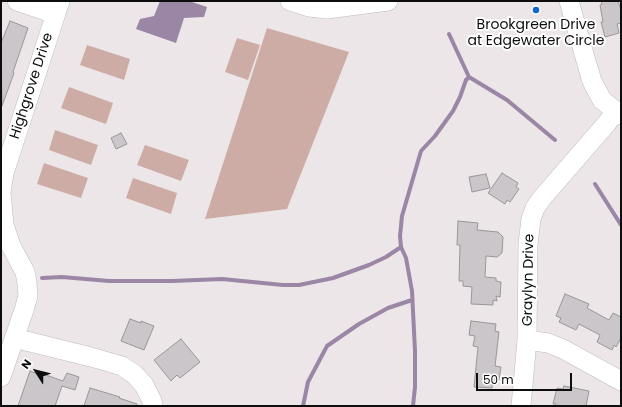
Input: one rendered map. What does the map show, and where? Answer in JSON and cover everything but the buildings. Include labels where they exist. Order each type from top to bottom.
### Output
[{"type":"street","points":[[17,1],[58,7]]},
{"type":"street","points":[[290,1],[309,7],[327,8],[388,1]]},
{"type":"street","points":[[569,1],[592,81],[602,100],[618,113]]},
{"type":"street","name":"Highgrove Drive","points":[[1,377],[28,296],[28,283],[25,272],[11,246],[4,225],[1,192],[2,173],[58,7]]},
{"type":"street","name":"Graylyn Drive","points":[[521,406],[527,340],[528,244],[531,219],[535,208],[542,198],[618,113]]},
{"type":"street","points":[[14,338],[122,366],[134,374],[144,385],[153,406]]},
{"type":"street","points":[[527,340],[548,343],[563,349],[621,381]]},
{"type":"shaded area","points":[[160,1],[189,1],[207,7],[204,17],[184,18],[176,43],[136,29],[140,19],[154,16]]},
{"type":"shaded area","points":[[267,28],[349,52],[287,209],[205,219]]},
{"type":"shaded area","points":[[237,38],[260,45],[248,80],[225,72]]},
{"type":"shaded area","points":[[87,45],[130,59],[124,80],[80,65]]},
{"type":"shaded area","points":[[69,87],[113,103],[106,124],[61,108]]},
{"type":"shaded area","points":[[55,130],[98,145],[91,165],[49,150]]},
{"type":"shaded area","points":[[145,145],[189,160],[181,181],[137,165]]},
{"type":"shaded area","points":[[44,163],[88,178],[81,198],[37,184]]},
{"type":"shaded area","points":[[133,178],[177,193],[171,214],[126,198]]},
{"type":"waterway","points":[[449,34],[469,77],[507,100],[555,140]]},
{"type":"waterway","points":[[413,406],[415,387],[415,351],[412,291],[406,258],[401,247],[400,236],[402,216],[421,151],[435,136],[453,111],[466,80],[469,77]]},
{"type":"waterway","points":[[595,184],[621,225]]},
{"type":"waterway","points":[[42,278],[62,277],[109,281],[222,279],[283,285],[299,285],[333,278],[369,265],[386,257],[401,247]]},
{"type":"waterway","points":[[303,406],[308,382],[327,346],[359,324],[388,308],[412,300]]},
{"type":"place","name":"Brookgreen Drive at Edgewater Circle","points":[[536,10]]}]
